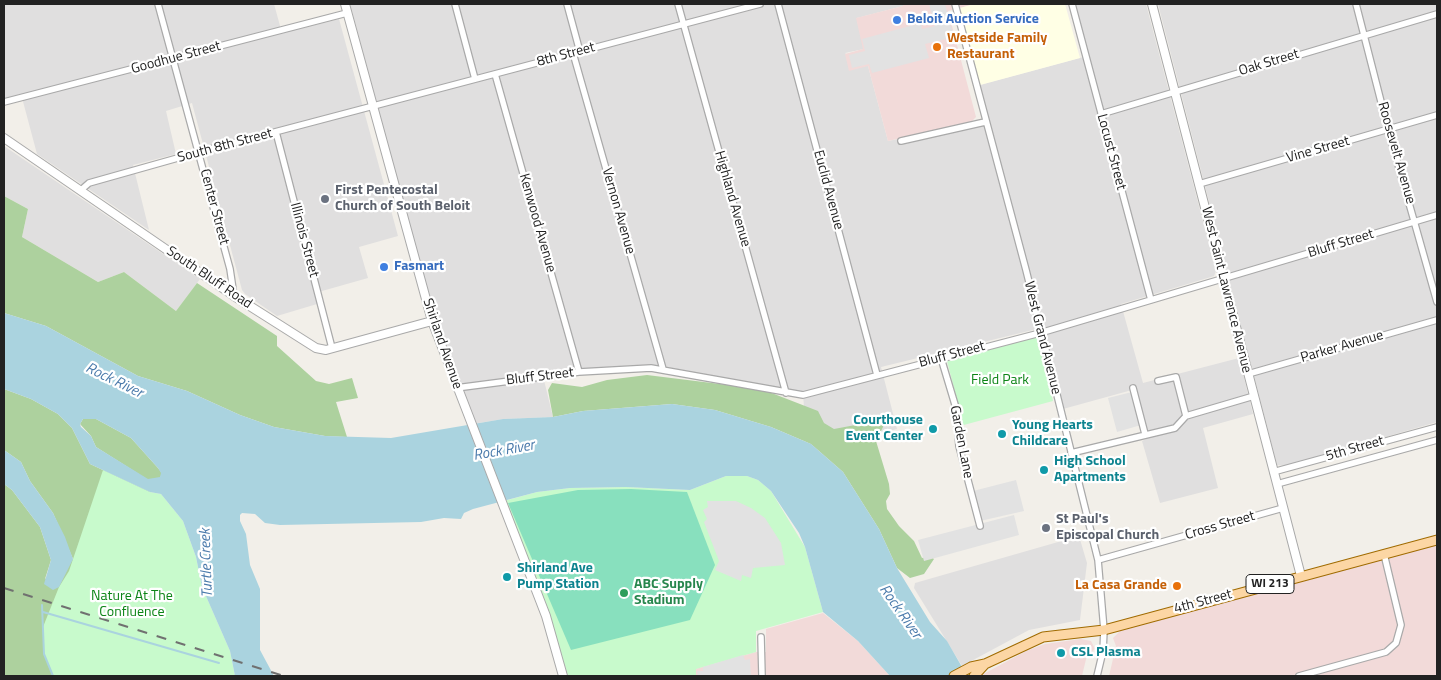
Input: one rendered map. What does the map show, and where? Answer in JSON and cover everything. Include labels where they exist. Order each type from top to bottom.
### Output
[{"type":"main road","name":"4th Street","points":[[954,676],[970,667],[985,664],[1044,637],[1104,630],[1437,540]]},
{"type":"main road","name":"WI 213","points":[[975,676],[985,664]]},
{"type":"street","name":"Center Street","points":[[158,4],[230,269],[234,296]]},
{"type":"street","name":"Shirland Avenue","points":[[345,4],[432,321],[456,388],[546,616],[563,676]]},
{"type":"street","points":[[455,4],[475,79]]},
{"type":"street","points":[[567,4],[580,52]]},
{"type":"street","name":"Highland Avenue","points":[[678,4],[786,393]]},
{"type":"street","name":"8th Street","points":[[372,107],[760,4]]},
{"type":"street","name":"Euclid Avenue","points":[[778,4],[877,375]]},
{"type":"street","name":"West Grand Avenue","points":[[955,4],[1098,560],[1104,651],[1097,676]]},
{"type":"street","name":"Locust Street","points":[[1072,4],[1151,300]]},
{"type":"street","name":"West Saint Lawrence Avenue","points":[[1152,4],[1301,576]]},
{"type":"street","name":"Roosevelt Avenue","points":[[1356,4],[1388,129],[1437,302]]},
{"type":"street","name":"Goodhue Street","points":[[4,102],[347,13]]},
{"type":"street","name":"Oak Street","points":[[1101,114],[1437,14]]},
{"type":"street","name":"Vernon Avenue","points":[[573,54],[662,369]]},
{"type":"street","name":"Kenwood Avenue","points":[[495,74],[579,372]]},
{"type":"street","name":"South 8th Street","points":[[80,190],[89,182],[372,107]]},
{"type":"street","name":"Vine Street","points":[[1199,184],[1437,115]]},
{"type":"street","points":[[901,141],[985,122]]},
{"type":"street","name":"Illinois Street","points":[[276,132],[332,348]]},
{"type":"street","name":"South Bluff Road","points":[[4,138],[234,296],[316,348],[332,348],[432,321]]},
{"type":"street","name":"Bluff Street","points":[[456,388],[579,372],[651,368],[803,395],[1040,332],[1437,215]]},
{"type":"street","name":"Parker Avenue","points":[[1248,374],[1437,320]]},
{"type":"street","name":"Garden Lane","points":[[941,358],[956,408],[959,446],[980,526]]},
{"type":"street","points":[[1158,381],[1176,377],[1186,416]]},
{"type":"street","points":[[1133,388],[1145,434]]},
{"type":"street","points":[[1071,453],[1175,428],[1186,416],[1254,396]]},
{"type":"street","name":"5th Street","points":[[1273,472],[1437,426]]},
{"type":"street","name":"5th Street","points":[[1277,484],[1437,440]]},
{"type":"street","name":"Cross Street","points":[[1098,560],[1284,508]]},
{"type":"street","points":[[1299,676],[1364,660],[1392,648],[1400,634],[1401,625],[1384,554]]},
{"type":"street","points":[[761,637],[762,676]]},
{"type":"shaded area","points":[[4,4],[274,4],[282,33],[339,19],[398,236],[359,247],[368,278],[315,293],[317,304],[277,316],[242,290],[192,103],[166,111],[176,154],[133,165],[149,230],[37,154],[21,94],[4,99]]},
{"type":"shaded area","points":[[350,4],[903,4],[903,6],[857,18],[864,49],[845,53],[868,66],[888,141],[898,139],[900,145],[990,123],[980,85],[1087,56],[1074,4],[1146,4],[1216,271],[1214,276],[1121,304],[1143,383],[1239,358],[1253,414],[1203,428],[1218,488],[1160,503],[1142,441],[1146,439],[1132,390],[1063,409],[1041,328],[881,367],[897,429],[817,449],[807,442],[803,395],[638,365],[542,372],[553,417],[503,419],[473,424],[435,319]]},
{"type":"shaded area","points":[[903,4],[975,4],[948,11],[976,117],[971,122],[888,141],[868,66],[849,71],[845,54],[863,49],[856,18],[903,6]]},
{"type":"shaded area","points":[[929,4],[945,4],[954,37],[925,44],[929,58],[872,73],[869,64],[852,68],[849,55],[865,51],[862,39],[921,23],[922,29],[935,26]]},
{"type":"shaded area","points":[[974,4],[1065,4],[1080,58],[980,85],[960,8]]},
{"type":"shaded area","points":[[1158,4],[1437,4],[1437,422],[1285,466],[1277,465]]},
{"type":"shaded area","points":[[4,146],[200,279],[176,311],[124,272],[98,282],[22,237],[28,209],[4,196]]},
{"type":"shaded area","points":[[1132,392],[1141,425],[1117,432],[1108,398]]},
{"type":"shaded area","points":[[1016,480],[1024,511],[980,521],[973,491]]},
{"type":"shaded area","points":[[707,501],[736,501],[751,508],[765,518],[781,543],[785,565],[753,568],[751,578],[742,575],[741,581],[715,570],[719,561],[704,522],[707,519],[703,510],[708,507]]},
{"type":"shaded area","points":[[1014,515],[1019,535],[924,561],[918,540]]},
{"type":"shaded area","points":[[1079,536],[1087,563],[1080,620],[1029,630],[962,666],[914,588],[915,583]]},
{"type":"shaded area","points":[[1437,545],[1437,676],[1109,676],[1116,646],[1113,638],[1120,631]]},
{"type":"shaded area","points":[[823,613],[858,641],[890,676],[696,676],[695,669],[756,652],[766,652],[766,629]]},
{"type":"shaded area","points":[[1081,639],[1091,641],[1095,649],[1087,655],[1082,676],[980,676],[1026,651],[1045,644]]},
{"type":"shaded area","points":[[743,655],[745,660],[750,659],[751,676],[698,676],[697,671],[703,671],[703,667]]},
{"type":"green space","points":[[4,196],[28,209],[22,237],[98,282],[124,272],[176,311],[197,283],[277,336],[277,346],[316,381],[329,384],[352,378],[358,398],[336,402],[347,437],[325,436],[274,427],[240,415],[187,391],[138,376],[46,326],[4,313]]},
{"type":"green space","name":"Field Park","points":[[1037,337],[1053,401],[960,426],[960,411],[947,361]]},
{"type":"green space","points":[[647,375],[769,392],[818,411],[824,423],[834,429],[866,423],[877,417],[882,418],[884,421],[883,427],[876,441],[889,484],[890,494],[886,501],[887,509],[899,526],[914,541],[922,558],[930,556],[934,559],[924,574],[910,578],[897,568],[879,529],[843,472],[811,444],[771,427],[715,410],[672,404],[583,411],[553,417],[548,390],[552,383],[582,387],[607,380]]},
{"type":"green space","name":"Nature At The Confluence","points":[[4,389],[31,399],[58,414],[72,428],[90,464],[150,492],[235,676],[4,676],[4,484],[12,490],[40,527],[51,560],[45,579],[73,559],[53,513],[30,481],[21,462],[4,450]]},
{"type":"green space","points":[[83,419],[96,419],[131,438],[162,473],[160,478],[148,480],[96,447],[91,436],[80,424]]},
{"type":"green space","name":"Nature At The Confluence","points":[[103,470],[150,492],[161,494],[183,521],[196,557],[202,587],[230,651],[235,676],[53,676],[44,654],[43,627],[59,587],[69,571]]},
{"type":"green space","points":[[726,476],[747,476],[758,480],[771,491],[805,547],[823,612],[756,631],[756,652],[696,669],[696,676],[568,676],[547,606],[504,501],[537,492],[570,488],[626,487],[690,490]]},
{"type":"green space","name":"ABC Supply Stadium","points":[[631,489],[687,492],[715,565],[690,620],[571,650],[508,503],[578,490]]},
{"type":"water","points":[[4,313],[46,326],[138,376],[187,391],[240,415],[274,427],[325,436],[391,438],[503,419],[553,417],[583,411],[672,404],[715,410],[771,427],[811,444],[843,472],[879,529],[897,568],[930,622],[947,641],[962,667],[970,676],[890,676],[858,641],[823,612],[805,547],[799,533],[771,491],[758,480],[747,476],[726,476],[690,490],[626,487],[570,488],[537,492],[473,509],[464,513],[461,519],[444,518],[421,522],[280,525],[265,523],[255,514],[242,513],[240,521],[246,534],[250,565],[260,589],[260,650],[274,676],[235,676],[230,651],[202,587],[196,557],[183,521],[161,494],[150,492],[90,464],[72,428],[58,414],[31,399],[4,389]],"holes":[[[83,419],[96,419],[131,438],[158,468],[161,473],[160,477],[148,479],[96,447],[91,436],[80,424]]]},
{"type":"water","points":[[4,450],[21,462],[30,481],[53,513],[73,559],[59,587],[53,590],[44,584],[51,560],[40,527],[12,490],[4,484]]},
{"type":"waterway","points":[[42,605],[44,654],[53,676]]},
{"type":"waterway","points":[[43,612],[219,663]]},
{"type":"railway","points":[[4,588],[284,676]]},
{"type":"place","name":"Beloit Auction Service","points":[[897,20]]},
{"type":"place","name":"Westside Family Restaurant","points":[[937,47]]},
{"type":"place","name":"First Pentecostal Church of South Beloit","points":[[325,199]]},
{"type":"place","name":"Fasmart","points":[[384,267]]},
{"type":"place","name":"Courthouse Event Center","points":[[933,429]]},
{"type":"place","name":"Young Hearts Childcare","points":[[1002,434]]},
{"type":"place","name":"High School Apartments","points":[[1044,470]]},
{"type":"place","name":"St Paul's Episcopal Church","points":[[1046,528]]},
{"type":"place","name":"Shirland Ave Pump Station","points":[[507,577]]},
{"type":"place","name":"La Casa Grande","points":[[1177,586]]},
{"type":"place","name":"ABC Supply Stadium","points":[[624,593]]},
{"type":"place","name":"CSL Plasma","points":[[1061,653]]},
{"type":"water label","name":"Rock River","points":[[114,381]]},
{"type":"water label","name":"Rock River","points":[[504,451]]},
{"type":"water label","name":"Turtle Creek","points":[[207,563]]},
{"type":"water label","name":"Rock River","points":[[900,612]]}]
